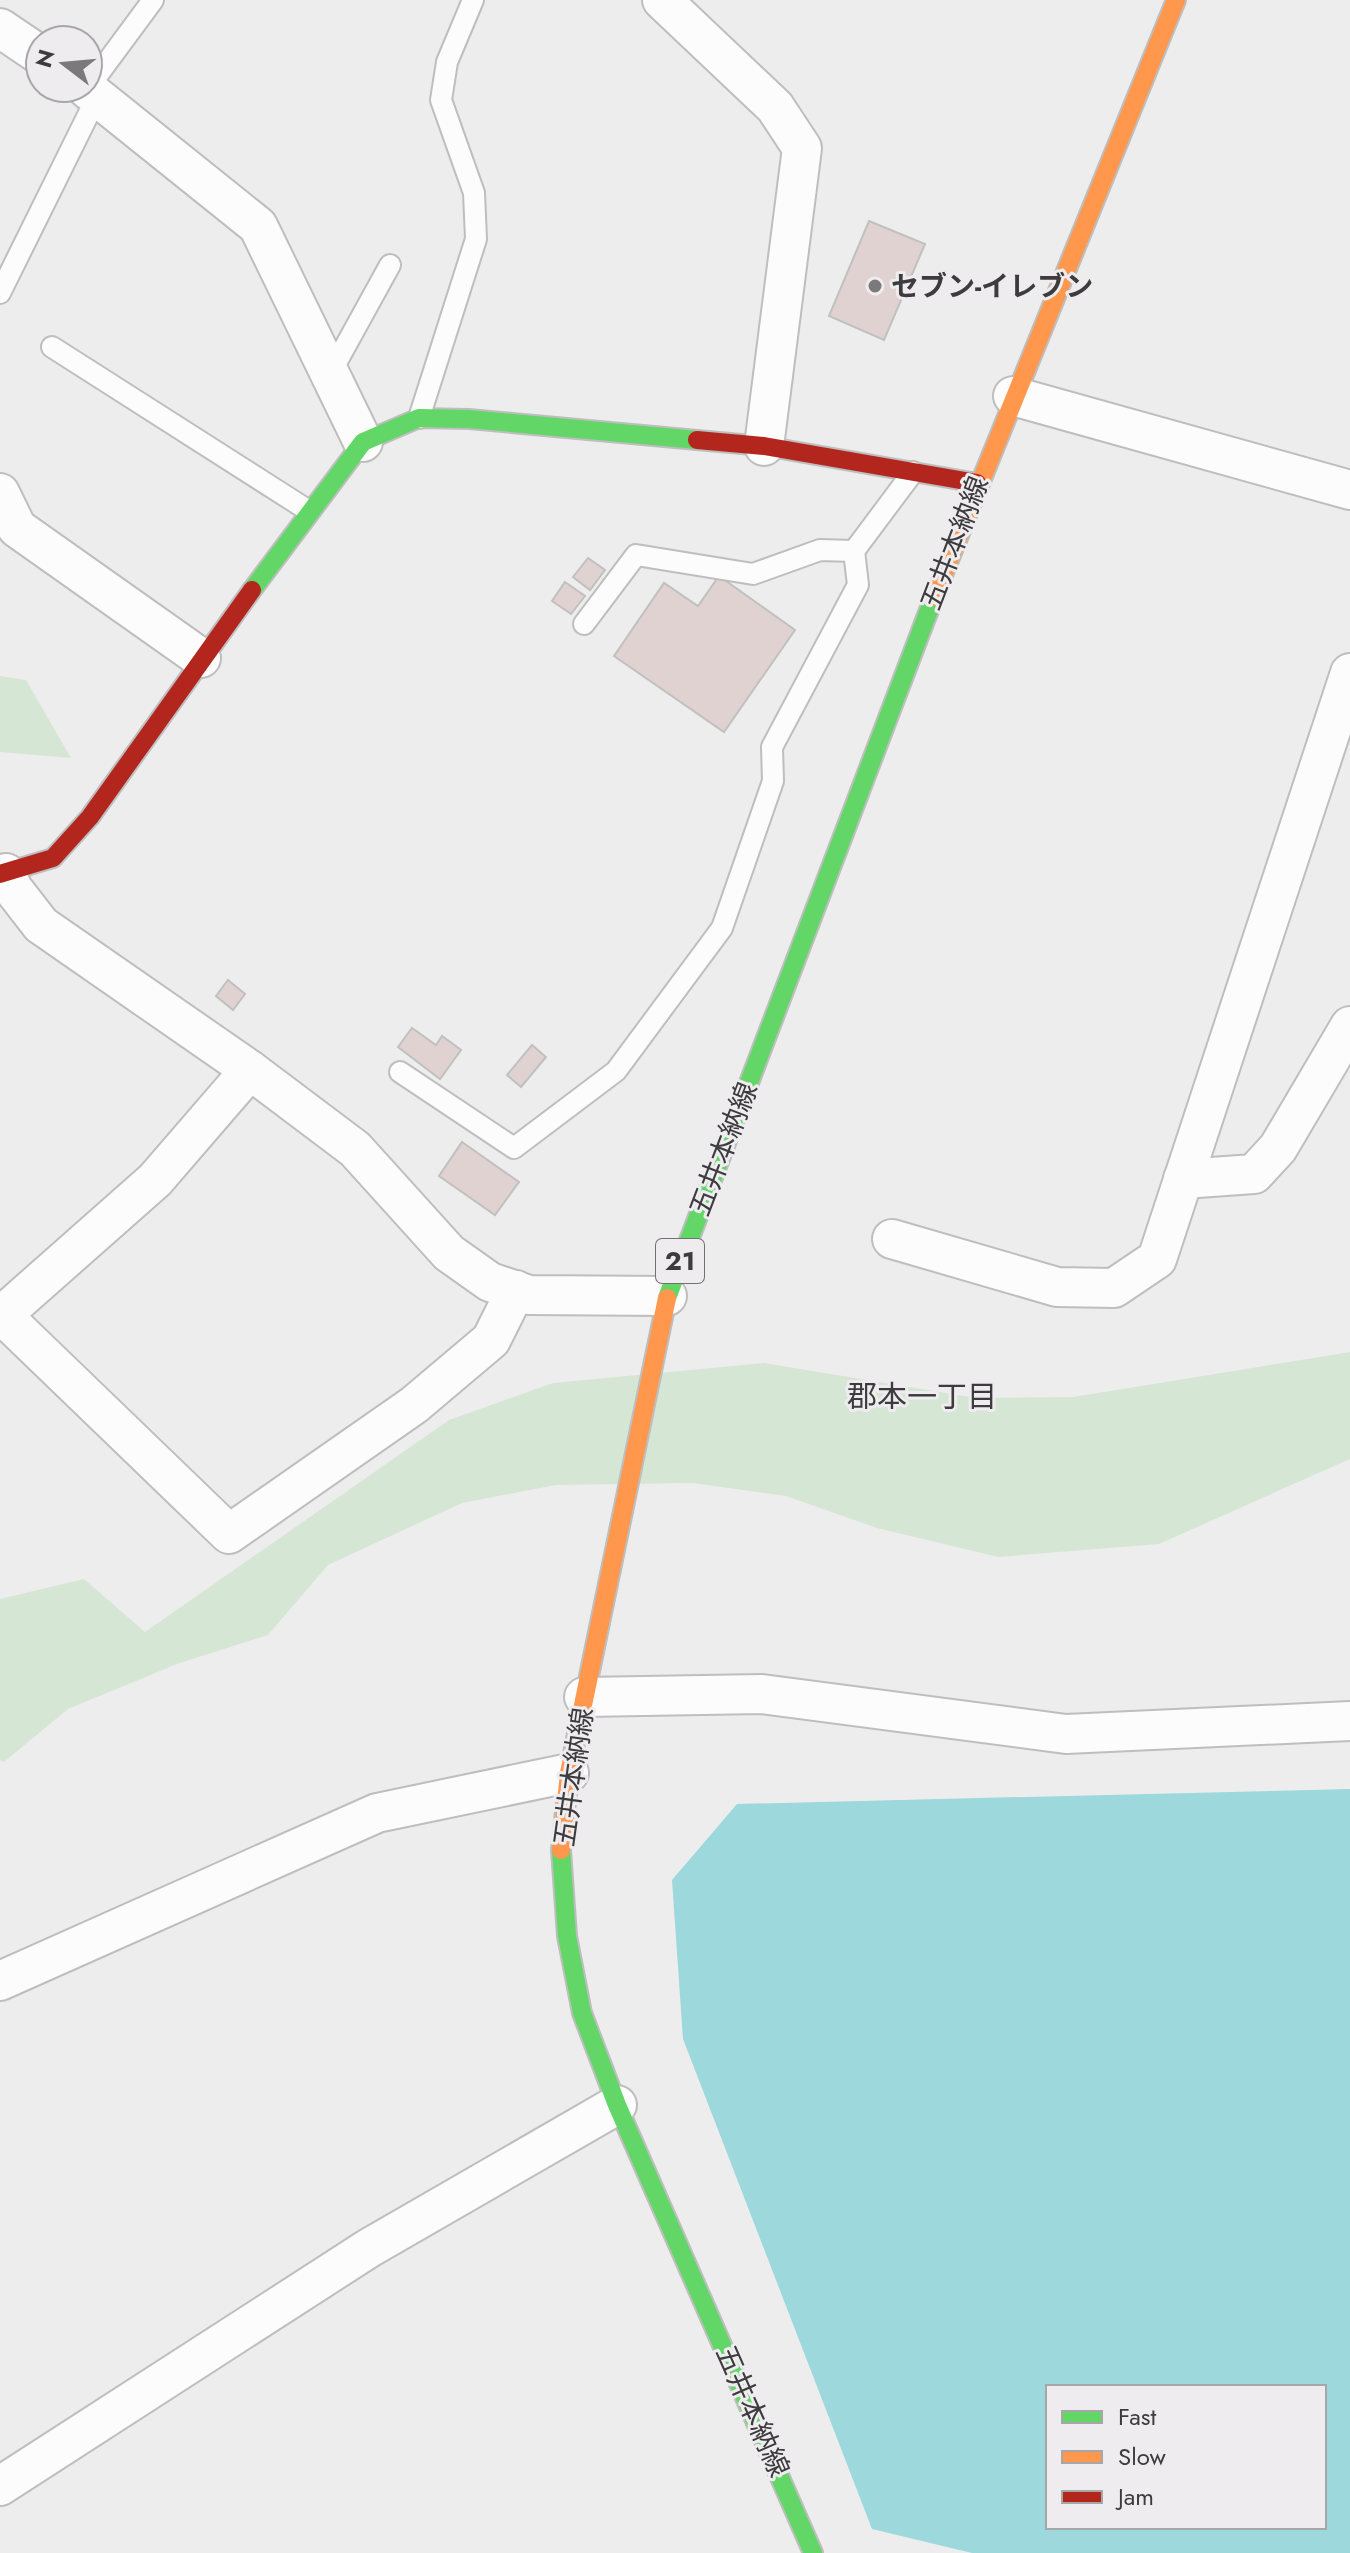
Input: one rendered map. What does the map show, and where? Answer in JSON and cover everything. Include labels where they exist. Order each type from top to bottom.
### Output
[{"type":"main road","name":"五井本納線","points":[[813,2553],[617,2105],[582,2013],[567,1936],[560,1858],[569,1773],[667,1296],[977,483],[1176,0]]},
{"type":"main road","points":[[3,873],[53,858],[90,817],[201,658],[363,442],[419,418],[469,419],[764,446],[977,483]]},
{"type":"street","points":[[662,0],[775,107],[802,148],[764,446]]},
{"type":"street","points":[[0,28],[24,44]]},
{"type":"street","points":[[104,102],[258,226],[363,442]]},
{"type":"street","points":[[1013,396],[1350,490]]},
{"type":"street","points":[[0,493],[17,528],[201,658]]},
{"type":"street","points":[[892,1239],[1057,1287],[1114,1288],[1157,1259],[1350,673]]},
{"type":"street","points":[[3,873],[41,925],[250,1070],[355,1149],[449,1253],[490,1282],[529,1295],[667,1296]]},
{"type":"street","points":[[1183,1179],[1254,1174],[1278,1148],[1350,1026]]},
{"type":"street","points":[[250,1070],[155,1180],[1,1316],[229,1534],[414,1405],[491,1340],[516,1290]]},
{"type":"street","points":[[584,1697],[762,1694],[1066,1734],[1350,1721]]},
{"type":"street","points":[[0,1981],[377,1813],[569,1773]]},
{"type":"street","points":[[0,2486],[369,2248],[617,2105]]},
{"type":"lane","points":[[104,69],[153,0]]},
{"type":"lane","points":[[419,418],[476,239],[474,193],[441,100],[447,62],[473,0]]},
{"type":"lane","points":[[0,293],[83,104]]},
{"type":"lane","points":[[330,374],[390,265]]},
{"type":"lane","points":[[52,347],[309,511]]},
{"type":"lane","points":[[400,1072],[514,1148],[616,1071],[722,928],[773,781],[772,747],[858,585],[854,551],[913,472]]},
{"type":"lane","points":[[584,624],[636,555],[753,574],[820,550],[854,551]]},
{"type":"green space","points":[[0,676],[26,680],[71,758],[0,752]]},
{"type":"green space","points":[[1350,1352],[1350,1459],[1159,1544],[998,1557],[877,1528],[786,1496],[693,1483],[556,1485],[462,1503],[328,1565],[268,1635],[177,1664],[68,1709],[4,1762],[0,1760],[0,1599],[84,1579],[145,1632],[449,1420],[553,1383],[764,1363],[976,1398],[1073,1397]]},
{"type":"water","points":[[1350,1789],[1350,2553],[972,2553],[872,2529],[683,2039],[672,1880],[737,1804]]},
{"type":"building","points":[[869,221],[925,244],[884,340],[829,316]]},
{"type":"building","points":[[588,558],[605,570],[590,590],[573,577]]},
{"type":"building","points":[[719,576],[795,630],[724,732],[614,656],[664,583],[698,606]]},
{"type":"building","points":[[565,582],[585,596],[571,614],[552,601]]},
{"type":"building","points":[[228,980],[245,994],[233,1010],[216,996]]},
{"type":"building","points":[[412,1028],[436,1045],[442,1036],[461,1050],[440,1079],[398,1047]]},
{"type":"building","points":[[532,1045],[546,1057],[521,1087],[507,1075]]},
{"type":"building","points":[[462,1142],[519,1182],[495,1215],[439,1176]]},
{"type":"traffic: fast","points":[[252,590],[363,442],[419,418],[469,419],[697,440]]},
{"type":"traffic: fast","points":[[667,1298],[934,597]]},
{"type":"traffic: fast","points":[[561,1850],[567,1936],[582,2013],[617,2105],[813,2553]]},
{"type":"traffic: slow","points":[[934,597],[1176,0]]},
{"type":"traffic: slow","points":[[561,1850],[569,1773],[667,1298]]},
{"type":"traffic: jam","points":[[697,440],[764,446],[977,483]]},
{"type":"traffic: jam","points":[[0,874],[53,858],[90,817],[252,590]]},
{"type":"place","name":"セブン-イレブン","points":[[875,286]]},
{"type":"district","name":"郡本一丁目","points":[[922,1397]]}]
